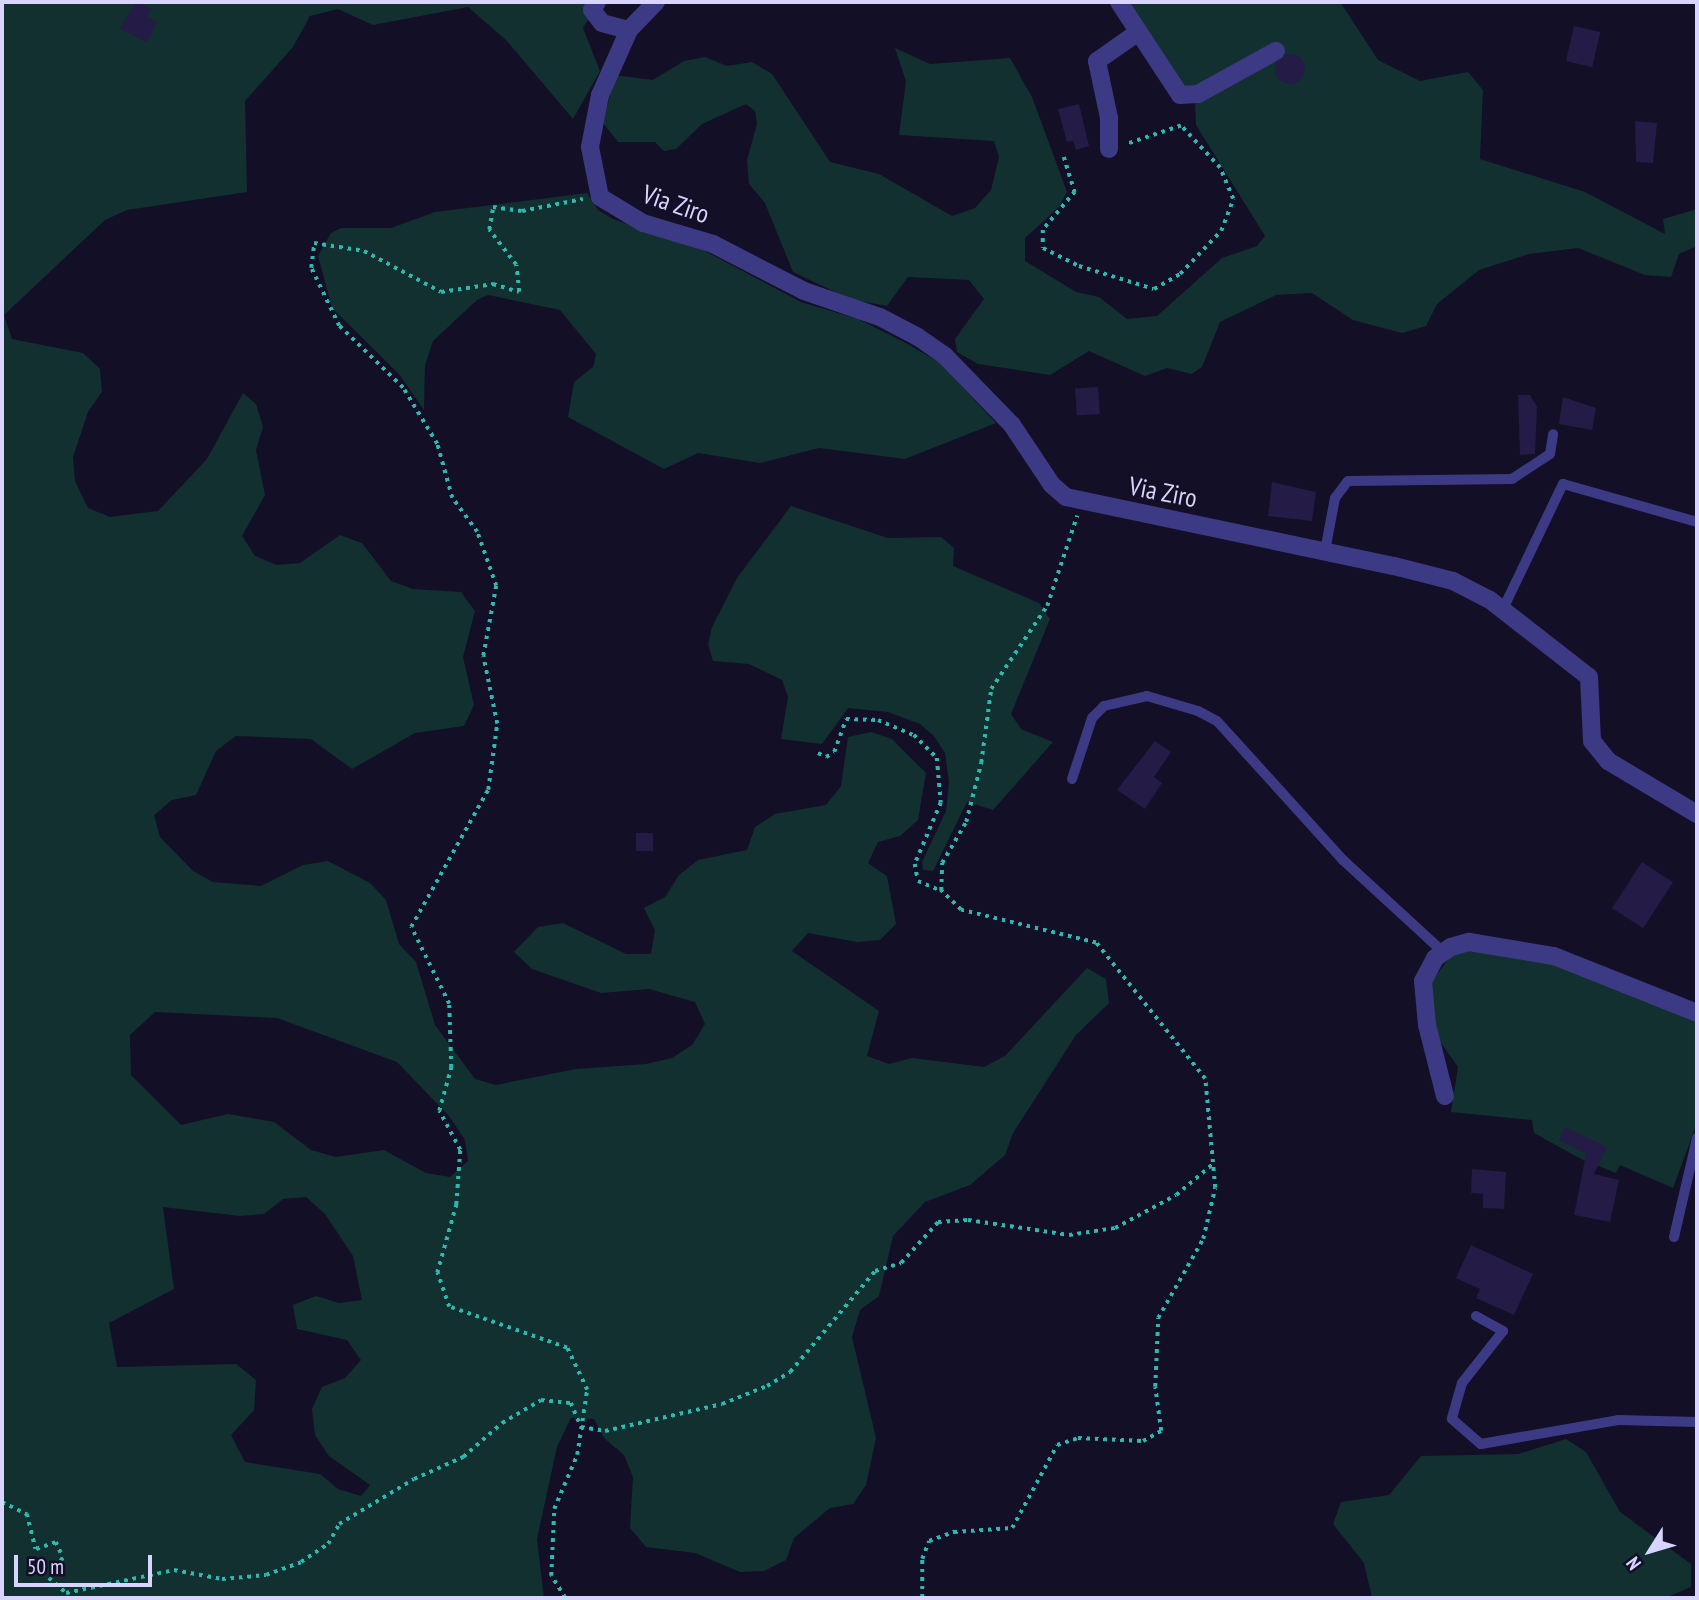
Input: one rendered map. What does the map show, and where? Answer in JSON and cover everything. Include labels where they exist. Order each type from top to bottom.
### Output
[{"type":"street","points":[[597,2],[592,10],[602,23],[629,30]]},
{"type":"street","points":[[600,197],[590,147],[592,128],[629,30],[656,2]]},
{"type":"street","points":[[1119,2],[1180,95],[1198,94],[1276,51]]},
{"type":"street","points":[[1109,149],[1110,118],[1095,72],[1097,61],[1137,33]]},
{"type":"street","name":"Via Ziro","points":[[600,197],[643,223],[713,244],[804,291],[880,317],[918,337],[945,356],[1012,425],[1052,485],[1082,503],[1325,551],[1453,581],[1503,609],[1589,677],[1592,741],[1608,761],[1697,814]]},
{"type":"street","points":[[1445,1096],[1423,998],[1423,981],[1443,952],[1469,942],[1554,956],[1697,1013]]},
{"type":"lane","points":[[1325,551],[1335,498],[1348,481],[1512,479],[1549,454],[1553,434]]},
{"type":"lane","points":[[1503,609],[1563,484],[1697,522]]},
{"type":"lane","points":[[1072,779],[1092,718],[1104,706],[1147,696],[1198,711],[1216,721],[1343,859],[1443,952]]},
{"type":"lane","points":[[1674,1237],[1697,1138]]},
{"type":"lane","points":[[1476,1316],[1503,1331],[1462,1383],[1452,1419],[1481,1444],[1618,1420],[1697,1422]]},
{"type":"path","points":[[1065,157],[1074,192],[1043,230],[1043,247],[1142,287],[1164,286],[1221,231],[1232,211],[1228,182],[1181,126],[1109,149]]},
{"type":"path","points":[[565,1598],[551,1576],[554,1509],[577,1455],[587,1390],[567,1348],[449,1307],[436,1273],[456,1205],[460,1150],[439,1111],[451,1068],[449,1004],[411,927],[488,790],[497,724],[483,656],[496,586],[477,532],[452,498],[437,444],[403,388],[339,326],[311,268],[314,243],[364,251],[440,292],[493,284],[519,292],[516,265],[489,230],[493,207],[522,211],[600,197]]},
{"type":"path","points":[[941,891],[942,863],[966,822],[981,763],[991,689],[1047,607],[1082,503]]},
{"type":"path","points":[[818,753],[826,757],[834,752],[846,719],[878,720],[914,735],[937,758],[941,803],[915,864],[918,881],[941,891],[961,910],[1096,943],[1205,1079],[1215,1188],[1203,1239],[1158,1318],[1155,1387],[1161,1431],[1143,1441],[1078,1438],[1058,1445],[1012,1528],[954,1532],[929,1541],[922,1559],[922,1598]]},
{"type":"path","points":[[581,1427],[605,1431],[722,1404],[767,1386],[790,1372],[875,1271],[901,1263],[938,1222],[994,1223],[1069,1235],[1115,1228],[1176,1195],[1213,1164]]},
{"type":"path","points":[[2,1502],[27,1514],[36,1549],[56,1542],[63,1558],[49,1578],[66,1593],[174,1570],[222,1579],[265,1575],[301,1562],[328,1544],[339,1524],[414,1479],[463,1457],[502,1423],[541,1400],[571,1403],[581,1427]]},
{"type":"green space","points":[[2,2],[593,2],[597,6],[583,28],[600,71],[573,119],[506,40],[468,7],[373,25],[338,9],[310,16],[293,47],[245,101],[247,192],[127,210],[105,220],[4,315],[12,339],[83,353],[100,369],[102,392],[88,412],[73,457],[75,481],[88,508],[110,517],[158,511],[207,459],[243,393],[256,404],[263,427],[256,450],[265,495],[242,536],[255,556],[277,565],[300,563],[340,535],[362,543],[391,581],[413,589],[461,592],[475,611],[463,657],[474,705],[464,726],[415,733],[352,769],[311,739],[236,736],[216,751],[196,795],[172,800],[154,815],[160,837],[193,871],[213,882],[261,886],[303,865],[328,861],[370,883],[386,900],[399,944],[416,962],[435,1025],[475,1079],[496,1085],[576,1069],[646,1064],[672,1058],[692,1045],[705,1024],[695,1002],[649,989],[601,993],[532,969],[514,952],[538,927],[563,923],[626,954],[651,954],[655,930],[644,908],[665,897],[679,875],[698,860],[747,850],[755,827],[775,814],[826,805],[841,786],[848,737],[871,732],[892,739],[926,773],[918,820],[900,836],[878,842],[868,863],[887,876],[896,924],[880,940],[857,942],[808,933],[792,951],[879,1011],[867,1056],[889,1064],[912,1058],[984,1067],[1005,1056],[1087,968],[1106,979],[1109,1003],[1076,1035],[1013,1133],[1005,1155],[970,1185],[925,1202],[893,1236],[879,1296],[860,1310],[852,1337],[876,1438],[866,1485],[853,1504],[830,1508],[794,1538],[786,1560],[764,1571],[740,1572],[695,1553],[646,1547],[630,1528],[633,1477],[624,1455],[604,1438],[594,1419],[571,1418],[557,1447],[537,1539],[544,1598],[2,1598]],"holes":[[[155,1012],[277,1018],[397,1062],[449,1116],[465,1140],[468,1161],[450,1177],[426,1173],[384,1150],[336,1157],[311,1150],[274,1122],[228,1114],[181,1125],[131,1075],[130,1035]],[[306,1197],[325,1214],[353,1256],[362,1300],[339,1303],[316,1296],[293,1305],[297,1329],[347,1340],[361,1360],[345,1378],[322,1387],[312,1409],[315,1435],[329,1456],[370,1485],[361,1496],[338,1489],[320,1474],[245,1462],[231,1435],[254,1410],[256,1380],[236,1364],[117,1367],[109,1323],[174,1289],[163,1207],[240,1216],[264,1214],[283,1199]]]},
{"type":"green space","points":[[1127,2],[1340,2],[1378,60],[1420,81],[1468,72],[1483,90],[1480,159],[1585,192],[1665,234],[1663,219],[1697,209],[1697,246],[1679,254],[1671,277],[1645,275],[1578,248],[1529,254],[1479,270],[1437,304],[1426,326],[1402,333],[1353,320],[1312,293],[1276,295],[1220,322],[1202,367],[1192,374],[1167,368],[1145,376],[1089,351],[1050,375],[978,364],[957,352],[955,339],[984,299],[969,280],[908,277],[887,306],[850,299],[793,272],[765,203],[749,184],[747,160],[757,124],[755,111],[746,104],[702,124],[676,149],[664,151],[655,142],[618,142],[603,123],[615,75],[653,80],[684,61],[705,57],[727,66],[752,62],[772,74],[830,162],[879,174],[952,216],[975,208],[991,190],[999,157],[994,141],[899,135],[906,81],[895,48],[930,64],[1010,58],[1032,97],[1067,192],[1059,207],[1025,238],[1025,261],[1076,292],[1099,297],[1127,319],[1157,316],[1222,258],[1257,246],[1265,236],[1196,125],[1195,103],[1159,59]]},
{"type":"green space","points":[[587,193],[598,210],[613,219],[705,251],[801,302],[858,319],[904,342],[940,363],[996,423],[905,459],[819,448],[760,463],[698,453],[664,469],[568,417],[574,382],[593,367],[596,354],[560,310],[488,295],[477,300],[433,341],[425,365],[424,410],[399,374],[332,308],[318,256],[331,233],[341,228],[391,228],[435,212]]},
{"type":"green space","points":[[791,506],[888,538],[941,537],[954,548],[953,566],[1039,603],[1050,619],[1011,714],[1021,729],[1053,742],[993,810],[967,802],[933,871],[923,870],[922,862],[946,811],[949,782],[945,753],[934,736],[920,724],[888,712],[848,708],[822,744],[781,739],[788,697],[782,680],[749,664],[713,661],[708,644],[712,627],[737,578]]},
{"type":"green space","points":[[1470,948],[1550,961],[1697,1018],[1697,1123],[1673,1188],[1620,1165],[1616,1173],[1583,1160],[1534,1133],[1532,1120],[1451,1112],[1458,1067],[1437,1037],[1429,985],[1452,954]]},
{"type":"green space","points":[[1566,1439],[1586,1452],[1620,1512],[1691,1564],[1691,1587],[1665,1598],[1372,1598],[1364,1563],[1333,1524],[1341,1502],[1389,1495],[1421,1456],[1518,1454]]},
{"type":"building","points":[[136,2],[151,9],[147,17],[157,22],[147,43],[120,28]]},
{"type":"building","points":[[1574,26],[1600,32],[1592,67],[1566,61]]},
{"type":"building","points":[[1290,54],[1300,59],[1305,69],[1300,79],[1290,84],[1280,79],[1275,69],[1280,59]]},
{"type":"building","points":[[1079,104],[1089,146],[1076,150],[1073,141],[1067,142],[1058,109]]},
{"type":"building","points":[[1635,121],[1657,123],[1653,163],[1636,162]]},
{"type":"building","points":[[1098,387],[1100,414],[1077,416],[1075,389]]},
{"type":"building","points":[[1518,395],[1530,395],[1537,407],[1535,454],[1520,455]]},
{"type":"building","points":[[1563,397],[1596,408],[1592,430],[1559,424]]},
{"type":"building","points":[[1272,482],[1316,492],[1312,521],[1268,516]]},
{"type":"building","points":[[1155,741],[1171,752],[1154,777],[1162,783],[1145,809],[1117,790]]},
{"type":"building","points":[[636,833],[653,833],[653,851],[636,851]]},
{"type":"building","points":[[1642,862],[1673,882],[1643,928],[1612,908]]},
{"type":"building","points":[[1565,1127],[1607,1147],[1594,1174],[1619,1180],[1610,1222],[1574,1215],[1586,1154],[1559,1140]]},
{"type":"building","points":[[1472,1169],[1506,1172],[1504,1209],[1483,1208],[1483,1194],[1471,1193]]},
{"type":"building","points":[[1471,1245],[1533,1274],[1514,1315],[1476,1298],[1480,1289],[1456,1278]]}]
